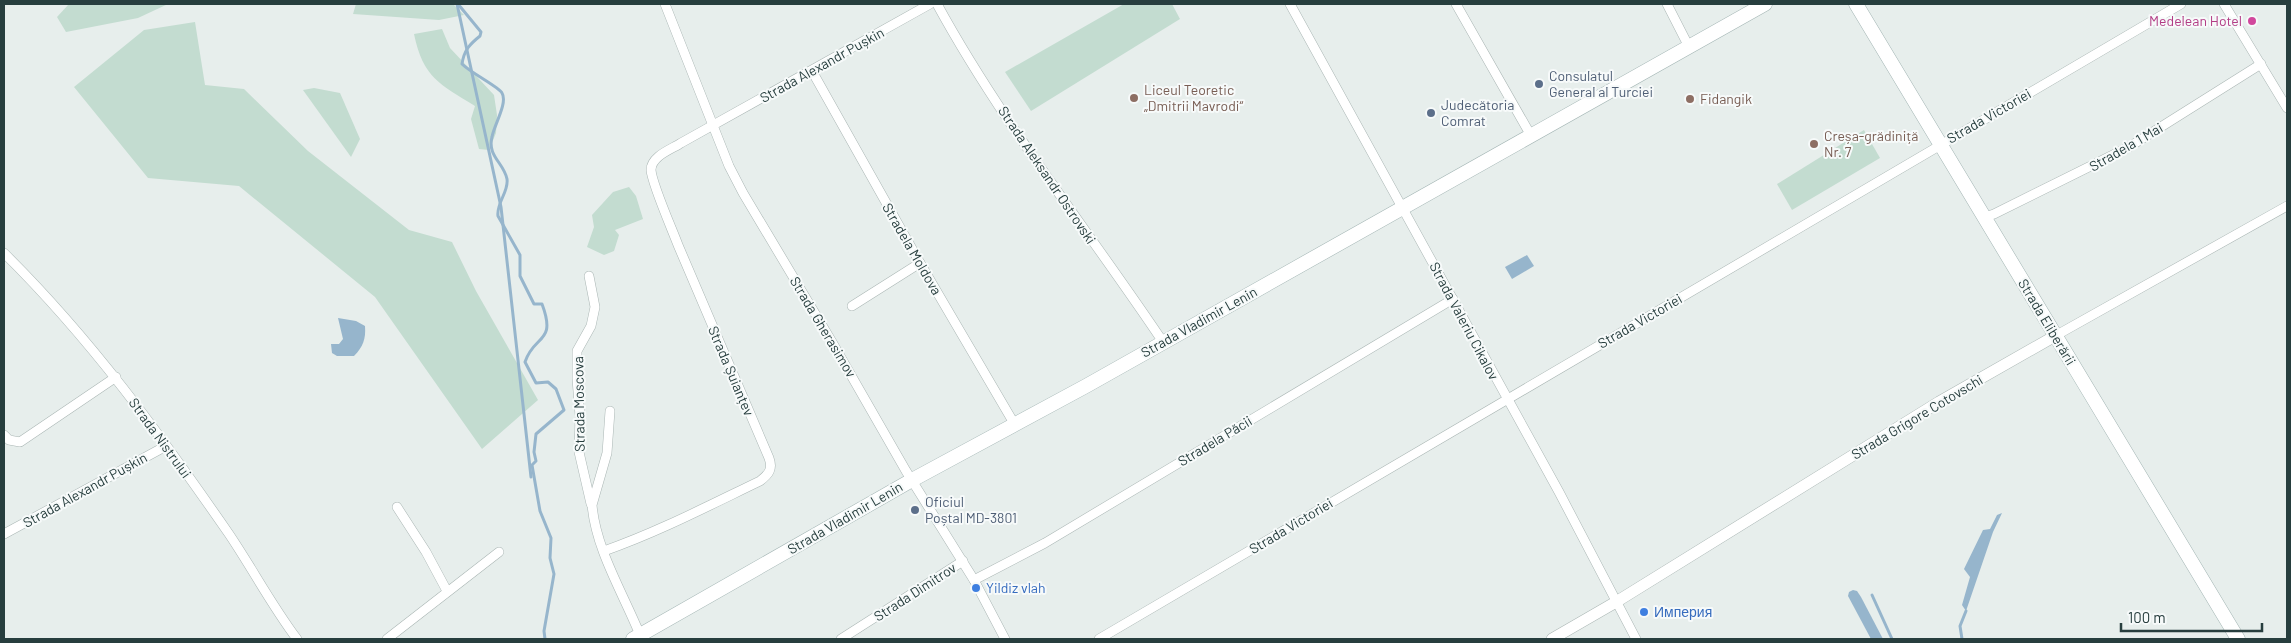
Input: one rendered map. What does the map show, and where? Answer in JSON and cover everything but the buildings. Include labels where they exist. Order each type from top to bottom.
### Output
[{"type":"main road","name":"Strada Vladimir Lenin","points":[[639,638],[912,480],[1015,425],[1402,209],[1530,134],[1764,4]]},
{"type":"main road","name":"Strada Eliberării","points":[[1856,4],[1942,144],[2055,336],[2238,639]]},
{"type":"street","name":"Strada Gherasimov","points":[[665,4],[729,166],[759,223],[832,342],[912,480],[963,560],[1005,639]]},
{"type":"street","name":"Strada Alexandr Pușkin","points":[[713,126],[930,4]]},
{"type":"street","name":"Strada Aleksandr Ostrovski","points":[[937,4],[956,39],[1032,155],[1163,342]]},
{"type":"street","name":"Strada Valeriu Cikalov","points":[[1290,4],[1453,299],[1636,639]]},
{"type":"street","points":[[1456,4],[1530,134]]},
{"type":"street","points":[[1667,4],[1689,47]]},
{"type":"street","name":"Strada Victoriei","points":[[1099,639],[2181,4]]},
{"type":"street","points":[[2224,4],[2287,108]]},
{"type":"street","name":"Stradela 1 Mai","points":[[1985,217],[2029,198],[2129,148],[2261,64]]},
{"type":"street","name":"Stradela Moldova","points":[[812,71],[920,263],[1015,425]]},
{"type":"street","name":"Strada Șuianțev","points":[[604,552],[681,520],[760,481],[771,469],[769,458],[670,224],[652,170],[653,164],[659,156],[713,126]]},
{"type":"street","name":"Strada Grigore Cotovschi","points":[[1552,639],[1616,602],[1939,402],[2287,206]]},
{"type":"street","name":"Strada Nistrului","points":[[4,253],[46,296],[116,377],[230,536],[297,639]]},
{"type":"street","points":[[852,306],[920,263]]},
{"type":"street","name":"Strada Moscova","points":[[589,276],[596,308],[591,326],[577,351],[580,416],[579,452],[592,505],[594,523],[639,638]]},
{"type":"street","name":"Stradela Păcii","points":[[974,580],[1045,542],[1453,299]]},
{"type":"street","points":[[4,435],[14,442],[20,442],[116,377]]},
{"type":"street","name":"Strada Moscova","points":[[592,505],[607,453],[610,411]]},
{"type":"street","name":"Strada Alexandr Pușkin","points":[[4,534],[166,446]]},
{"type":"street","points":[[397,507],[422,545],[448,591]]},
{"type":"street","points":[[387,639],[499,552]]},
{"type":"street","name":"Strada Dimitrov","points":[[841,639],[963,560]]},
{"type":"green space","points":[[69,4],[168,4],[138,18],[66,32],[57,17]]},
{"type":"green space","points":[[356,4],[453,4],[464,15],[439,20],[353,14]]},
{"type":"green space","points":[[1124,4],[1172,4],[1180,19],[1031,111],[1005,72]]},
{"type":"green space","points":[[195,22],[205,85],[244,89],[308,151],[409,230],[452,242],[476,291],[538,400],[482,449],[375,297],[239,186],[148,178],[74,87],[144,30]]},
{"type":"green space","points":[[442,29],[450,48],[494,95],[497,115],[496,133],[489,150],[479,149],[471,119],[475,106],[443,85],[422,61],[414,34]]},
{"type":"green space","points":[[314,88],[340,93],[360,139],[351,157],[303,90]]},
{"type":"green space","points":[[1864,130],[1880,158],[1792,210],[1777,184]]},
{"type":"green space","points":[[629,187],[636,196],[643,219],[615,230],[619,235],[614,251],[604,255],[587,247],[594,227],[592,215],[613,192]]},
{"type":"water","points":[[1527,255],[1534,266],[1512,279],[1505,267]]},
{"type":"water","points":[[338,318],[356,321],[365,326],[363,342],[354,356],[337,356],[332,353],[331,344],[339,344],[343,339]]},
{"type":"water","points":[[2002,513],[1993,532],[1966,611],[1962,605],[1970,577],[1964,569],[1983,530],[1990,529],[1997,515]]},
{"type":"water","points":[[1857,591],[1861,597],[1883,639],[1871,639],[1848,596],[1849,592]]},
{"type":"waterway","points":[[457,4],[501,207],[531,477]]},
{"type":"waterway","points":[[458,4],[481,32],[480,36],[466,51],[462,64],[500,90],[503,97],[502,108],[493,132],[491,144],[507,179],[498,216],[520,255],[520,276],[534,304],[542,304],[546,317],[546,333],[529,353],[525,362],[536,383],[548,382],[556,389],[564,410],[536,434],[534,452],[536,461],[532,465],[540,511],[551,538],[550,558],[554,574],[544,631],[545,639]]},
{"type":"waterway","points":[[1872,595],[1892,639]]},
{"type":"waterway","points":[[1962,639],[1960,626],[1966,611]]},
{"type":"place","name":"Medelean Hotel","points":[[2252,21]]},
{"type":"place","name":"Consulatul General al Turciei","points":[[1539,84]]},
{"type":"place","name":"Liceul Teoretic „Dmitrii Mavrodi“","points":[[1134,98]]},
{"type":"place","name":"Fidangik","points":[[1690,99]]},
{"type":"place","name":"Judecătoria Comrat","points":[[1431,113]]},
{"type":"place","name":"Creșa-grădiniță Nr. 7","points":[[1814,144]]},
{"type":"place","name":"Oficiul Poștal MD-3801","points":[[915,510]]},
{"type":"place","name":"Yildiz vlah","points":[[976,588]]},
{"type":"place","name":"Империя","points":[[1644,612]]}]
